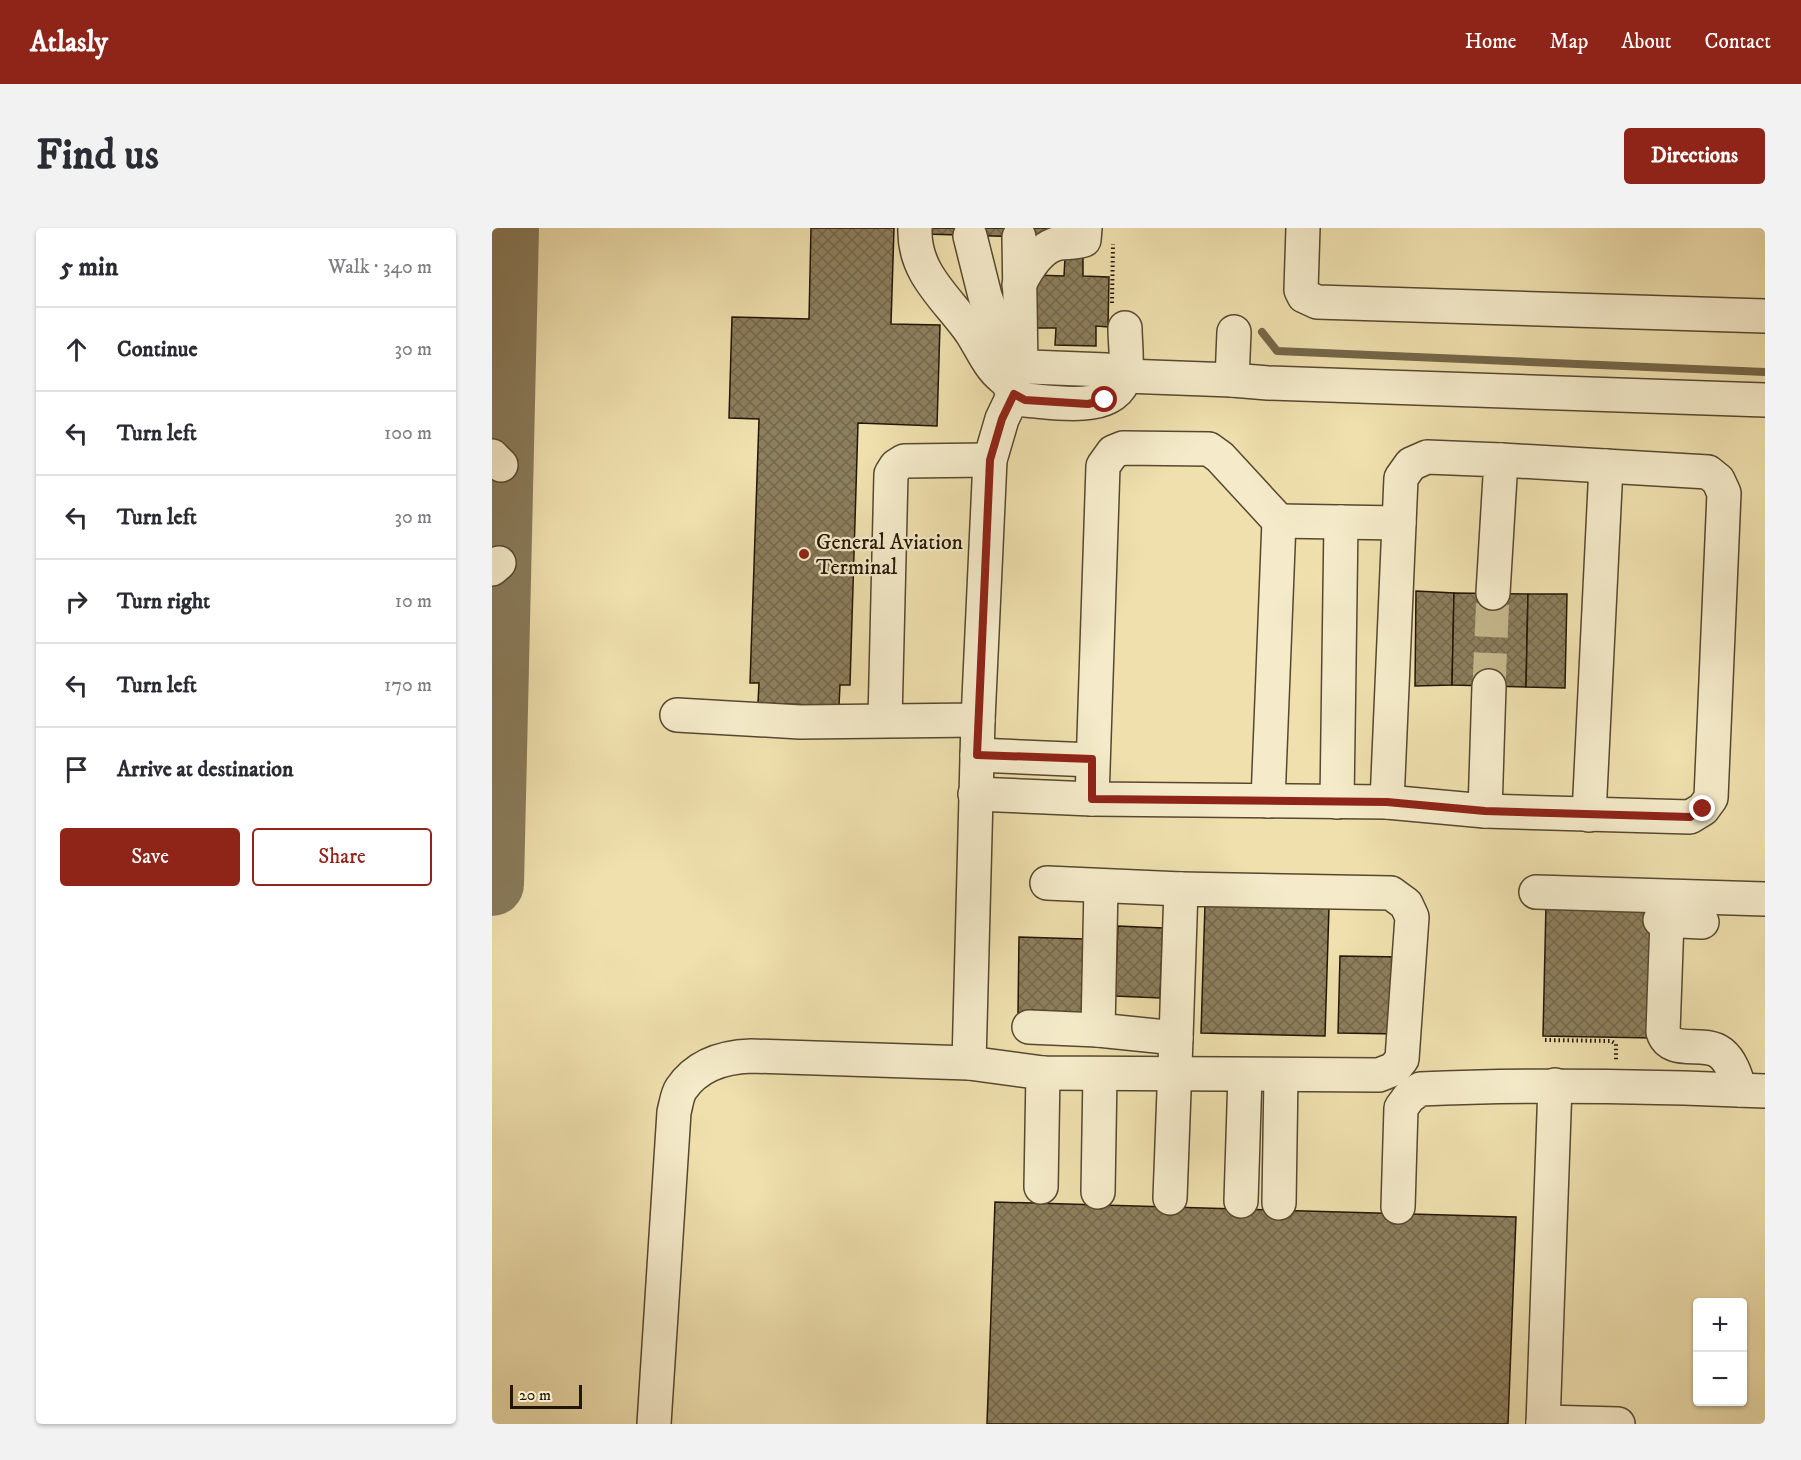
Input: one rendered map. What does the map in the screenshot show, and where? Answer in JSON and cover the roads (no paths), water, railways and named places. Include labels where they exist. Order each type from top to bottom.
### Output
[{"type":"street","points":[[915,228],[914,244],[930,281],[959,317],[1000,377],[1014,380]]},
{"type":"street","points":[[1303,228],[1301,290],[1304,297],[1317,302],[1765,316]]},
{"type":"street","points":[[1019,285],[1029,267],[1042,253],[1057,243],[1084,240],[1099,234]]},
{"type":"street","points":[[970,236],[985,296],[1014,380],[1025,400],[1088,404],[1105,400],[1116,392],[1125,376],[1119,320]]},
{"type":"street","points":[[969,1063],[975,794],[990,460],[1014,380],[1019,237]]},
{"type":"street","points":[[1232,380],[1234,332]]},
{"type":"street","points":[[1125,376],[1765,400]]},
{"type":"street","points":[[1092,799],[1103,466],[1113,452],[1124,448],[1209,449],[1220,457],[1279,521],[1268,801]]},
{"type":"street","points":[[975,794],[1092,799],[1387,802],[1485,811],[1690,817],[1703,809],[1711,798],[1724,493],[1718,480],[1708,472],[1501,460],[1427,458],[1411,464],[1401,478],[1387,802]]},
{"type":"street","points":[[885,720],[891,474],[904,460],[990,460]]},
{"type":"street","points":[[1492,593],[1501,460]]},
{"type":"street","points":[[1589,815],[1606,466]]},
{"type":"street","points":[[1279,521],[1399,523]]},
{"type":"street","points":[[1337,802],[1341,522]]},
{"type":"street","points":[[1485,811],[1489,686]]},
{"type":"street","points":[[677,715],[800,722],[978,720]]},
{"type":"street","points":[[977,755],[1092,759]]},
{"type":"street","points":[[654,1424],[674,1112],[680,1091],[695,1074],[711,1063],[732,1056],[969,1063],[1043,1072],[1100,1074],[1379,1075],[1394,1069],[1402,1059],[1412,917],[1406,904],[1391,893],[1181,889],[1047,883]]},
{"type":"street","points":[[1098,1030],[1101,886]]},
{"type":"street","points":[[1170,1198],[1181,889]]},
{"type":"street","points":[[1536,892],[1765,899]]},
{"type":"street","points":[[1702,922],[1664,920],[1663,1032],[1672,1044],[1710,1047],[1721,1053],[1735,1073],[1753,1091]]},
{"type":"street","points":[[1029,1027],[1098,1030],[1176,1038]]},
{"type":"street","points":[[1041,1187],[1043,1072]]},
{"type":"street","points":[[1098,1192],[1100,1074]]},
{"type":"street","points":[[1241,1201],[1245,1075]]},
{"type":"street","points":[[1279,1203],[1281,1075]]},
{"type":"street","points":[[1398,1207],[1401,1108],[1409,1097],[1420,1089],[1555,1085],[1753,1091]]},
{"type":"street","points":[[1555,1085],[1543,1423],[1618,1424]]},
{"type":"waterway","points":[[1262,332],[1277,351],[1765,372]]},
{"type":"tunnel","points":[[1489,686],[1493,593]]},
{"type":"place","name":"General Aviation Terminal","points":[[804,554]]}]
